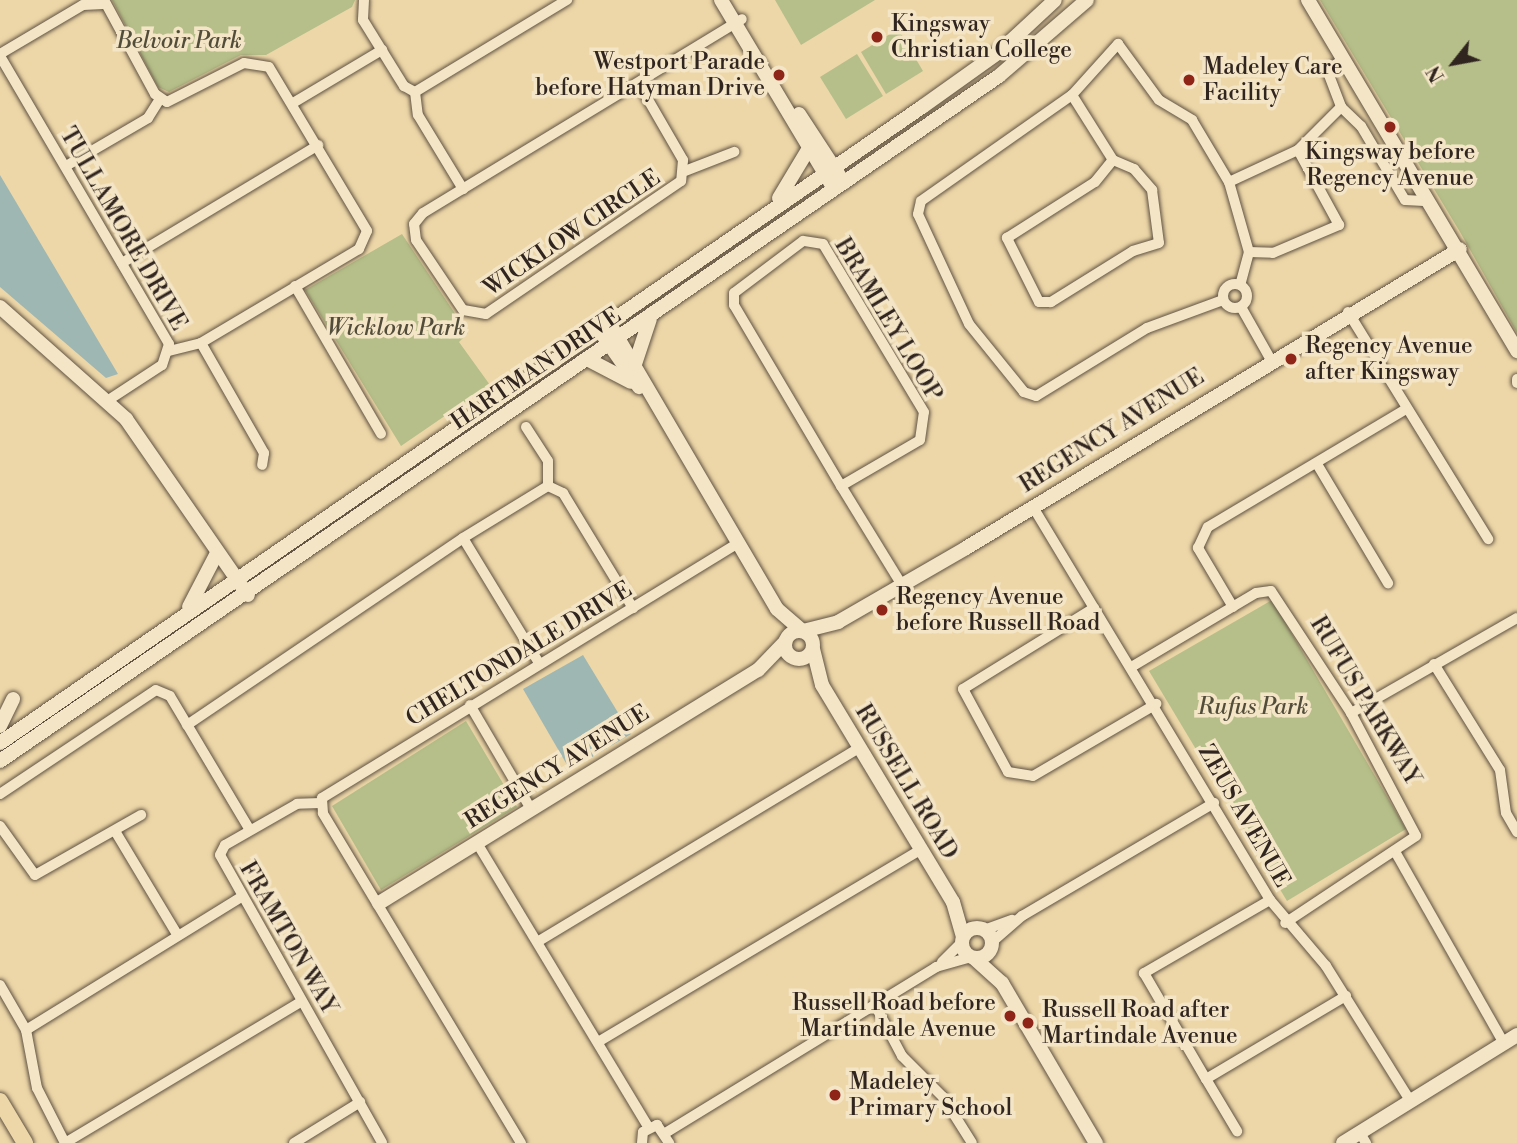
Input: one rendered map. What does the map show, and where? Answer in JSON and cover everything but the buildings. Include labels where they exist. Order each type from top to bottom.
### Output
[{"type":"main road","points":[[0,1101],[25,1143]]},
{"type":"street","points":[[364,0],[361,15],[404,86],[415,92]]},
{"type":"street","points":[[415,92],[567,0]]},
{"type":"street","points":[[720,0],[738,21],[839,186]]},
{"type":"street","points":[[730,0],[738,21],[809,148],[828,169]]},
{"type":"street","name":"HARTMAN DRIVE","points":[[0,743],[777,202],[999,52],[1055,0]]},
{"type":"street","name":"HARTMAN DRIVE","points":[[0,761],[248,594],[999,76],[1087,0]]},
{"type":"street","points":[[1308,0],[1421,194],[1517,351]]},
{"type":"street","points":[[0,55],[83,5],[103,2],[160,99]]},
{"type":"street","name":"WICKLOW CIRCLE","points":[[734,152],[685,171],[670,192],[481,316],[463,310],[414,232],[424,213],[639,84],[738,21]]},
{"type":"street","points":[[1241,307],[1247,296],[1240,285],[1248,253],[1229,183],[1192,120],[1159,100],[1125,47],[1118,44],[1072,95],[921,201],[918,214],[981,343],[1024,392],[1036,396],[1147,328],[1223,300],[1241,307],[1271,360]]},
{"type":"street","points":[[293,103],[382,50]]},
{"type":"street","name":"TULLAMORE DRIVE","points":[[0,55],[122,263],[169,351],[162,365],[107,401]]},
{"type":"street","points":[[1343,60],[1327,70],[1340,107],[1356,120],[1405,200],[1421,194]]},
{"type":"street","points":[[160,99],[178,101],[254,61],[269,68],[318,145],[367,236],[359,249],[201,343],[169,351]]},
{"type":"street","name":"WICKLOW CIRCLE","points":[[639,84],[685,171]]},
{"type":"street","points":[[415,92],[418,115],[463,189]]},
{"type":"street","points":[[1072,95],[1114,160],[1134,169],[1152,190],[1159,243],[1133,251],[1051,302],[1040,302],[1008,245],[1014,228],[1095,182],[1114,160]]},
{"type":"street","points":[[66,166],[148,118],[160,99]]},
{"type":"street","points":[[1229,183],[1298,150],[1340,107]]},
{"type":"street","points":[[122,263],[318,145]]},
{"type":"street","points":[[777,202],[809,148]]},
{"type":"street","points":[[1248,253],[1273,253],[1336,232],[1338,217],[1298,150]]},
{"type":"street","name":"BRAMLEY LOOP","points":[[841,486],[920,440],[925,412],[823,244],[803,241],[734,293],[734,305],[841,486],[902,585]]},
{"type":"street","name":"REGENCY AVENUE","points":[[758,670],[785,640],[803,631],[838,622],[902,585],[1455,246]]},
{"type":"street","points":[[1223,300],[1227,287],[1240,285]]},
{"type":"street","points":[[295,286],[381,434]]},
{"type":"street","points":[[0,306],[107,401],[148,446],[248,594]]},
{"type":"street","points":[[1348,312],[1488,539]]},
{"type":"street","points":[[635,364],[650,318]]},
{"type":"street","points":[[603,325],[635,364],[648,395],[777,609],[785,640]]},
{"type":"street","points":[[615,342],[635,385]]},
{"type":"street","points":[[201,343],[264,453],[262,465]]},
{"type":"street","points":[[589,360],[648,395]]},
{"type":"street","points":[[1233,607],[1198,548],[1209,527],[1406,409]]},
{"type":"street","points":[[526,427],[548,461],[548,486]]},
{"type":"street","points":[[1317,464],[1388,583]]},
{"type":"street","points":[[187,725],[463,538],[548,486]]},
{"type":"street","points":[[548,486],[563,493],[633,608]]},
{"type":"street","name":"ZEUS AVENUE","points":[[1032,506],[1156,704],[1270,900],[1285,923],[1346,996],[1411,1101]]},
{"type":"street","points":[[192,513],[216,555],[236,578]]},
{"type":"street","points":[[463,538],[539,663]]},
{"type":"street","name":"CHELTONDALE DRIVE","points":[[322,800],[470,705],[737,544]]},
{"type":"street","points":[[184,614],[216,555]]},
{"type":"street","name":"RUFUS PARKWAY","points":[[1133,666],[1261,591],[1277,594],[1351,713],[1415,824],[1415,842],[1285,923]]},
{"type":"street","points":[[1094,608],[963,689],[1008,772],[1032,776],[1156,704]]},
{"type":"street","points":[[777,609],[803,631]]},
{"type":"street","points":[[1351,713],[1517,618]]},
{"type":"street","name":"REGENCY AVENUE","points":[[379,903],[758,670],[796,659],[813,648],[838,622]]},
{"type":"street","name":"RUSSELL ROAD","points":[[803,631],[813,648],[822,685]]},
{"type":"street","name":"RUSSELL ROAD","points":[[785,640],[796,659],[822,685],[953,902],[987,937],[1002,983],[1096,1143]]},
{"type":"street","points":[[1434,664],[1500,770],[1506,813],[1517,832]]},
{"type":"street","points":[[0,794],[148,692],[170,696],[250,830]]},
{"type":"street","points":[[0,726],[13,699]]},
{"type":"street","points":[[470,705],[531,809]]},
{"type":"street","points":[[539,941],[859,748]]},
{"type":"street","points":[[322,800],[518,1142]]},
{"type":"street","name":"FRAMTON WAY","points":[[322,800],[297,804],[225,845],[220,855],[241,897],[382,1143]]},
{"type":"street","points":[[936,967],[972,958],[987,937],[1214,803]]},
{"type":"street","points":[[0,826],[35,875],[141,815]]},
{"type":"street","points":[[115,831],[178,936]]},
{"type":"street","points":[[477,842],[539,941],[648,1127],[668,1137],[936,967],[962,939],[987,937]]},
{"type":"street","points":[[598,1042],[920,850]]},
{"type":"street","points":[[1343,1143],[1363,1138],[1411,1101],[1511,1039],[1397,855]]},
{"type":"street","points":[[26,1030],[241,897]]},
{"type":"street","points":[[1237,1131],[1144,973],[1270,900]]},
{"type":"street","name":"RUSSELL ROAD","points":[[953,902],[962,939],[972,958],[1002,983]]},
{"type":"street","points":[[0,985],[26,1030],[37,1088],[65,1143],[302,1001]]},
{"type":"street","points":[[1206,1079],[1346,996]]},
{"type":"street","points":[[875,1006],[902,1056],[943,1097],[972,1143]]},
{"type":"street","points":[[294,1143],[360,1102]]},
{"type":"street","points":[[642,1143],[648,1127]]},
{"type":"green space","name":"Belvoir Park","points":[[112,0],[355,0],[352,7],[266,55],[241,55],[169,92],[158,87]]},
{"type":"green space","points":[[775,0],[875,0],[801,45]]},
{"type":"green space","points":[[1320,0],[1517,0],[1517,333],[1460,232]]},
{"type":"green space","points":[[898,29],[923,71],[886,94],[861,52]]},
{"type":"green space","points":[[857,54],[883,96],[846,119],[820,77]]},
{"type":"green space","name":"Wicklow Park","points":[[402,234],[468,333],[459,342],[490,385],[401,446],[305,290]]},
{"type":"green space","name":"Rufus Park","points":[[1272,600],[1406,829],[1287,901],[1149,671]]},
{"type":"green space","points":[[466,721],[517,807],[381,890],[332,806]]},
{"type":"water","points":[[0,175],[118,374],[106,378],[0,287]]},
{"type":"water","points":[[583,655],[631,734],[570,770],[523,689]]},
{"type":"place","name":"Kingsway Christian College","points":[[877,37]]},
{"type":"place","name":"Westport Parade before Hatyman Drive","points":[[779,75]]},
{"type":"place","name":"Madeley Care Facility","points":[[1189,80]]},
{"type":"place","name":"Kingsway before Regency Avenue","points":[[1390,127]]},
{"type":"place","name":"Regency Avenue after Kingsway","points":[[1291,359]]},
{"type":"place","name":"Regency Avenue before Russell Road","points":[[882,610]]},
{"type":"place","name":"Russell Road before Martindale Avenue","points":[[1010,1016]]},
{"type":"place","name":"Russell Road after Martindale Avenue","points":[[1028,1023]]},
{"type":"place","name":"Madeley Primary School","points":[[835,1095]]}]
